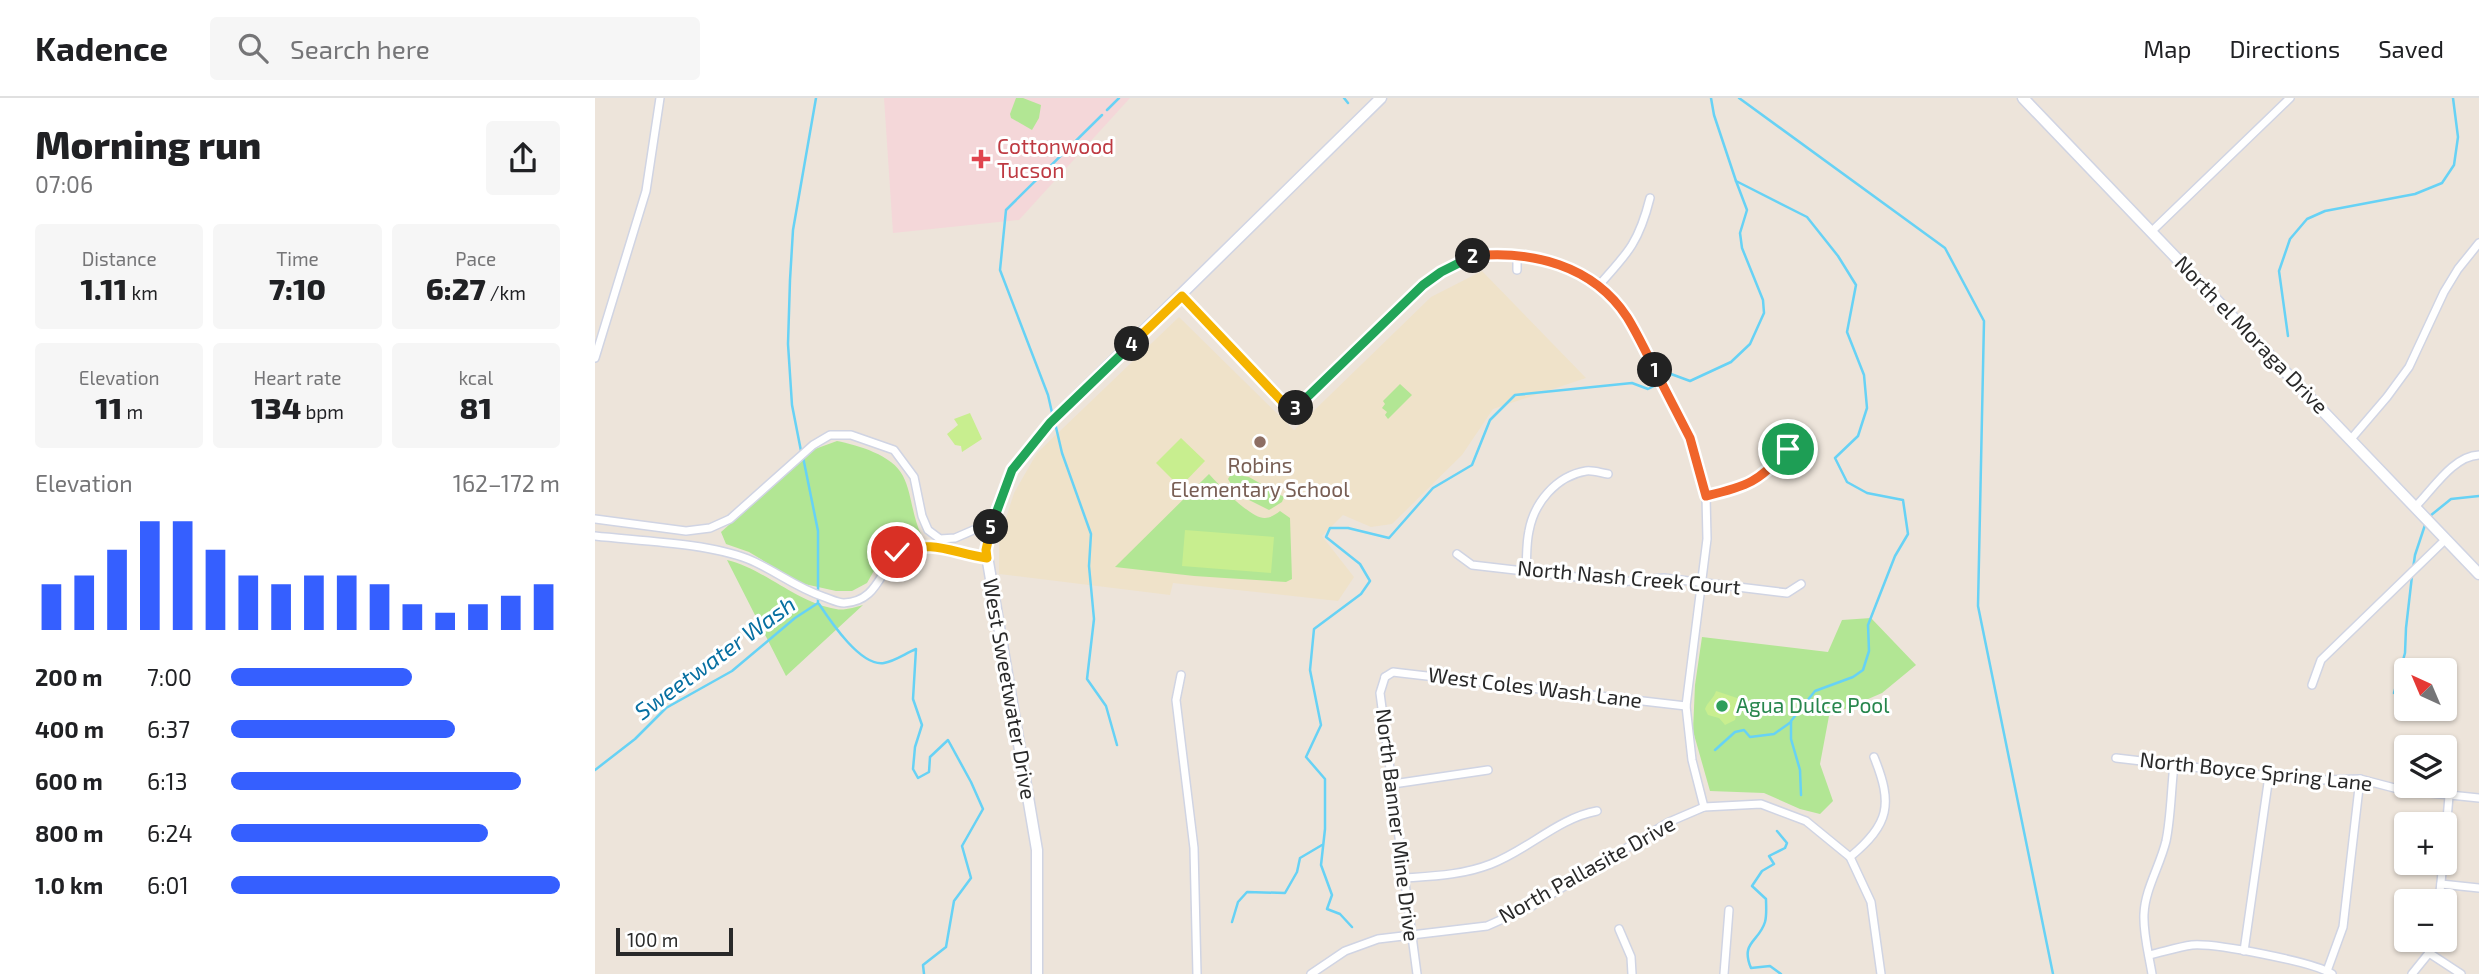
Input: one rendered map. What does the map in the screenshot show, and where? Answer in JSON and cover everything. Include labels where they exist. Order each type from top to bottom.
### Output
[{"type":"street","points":[[595,358],[646,191],[660,98]]},
{"type":"street","name":"West Sweetwater Drive","points":[[1037,974],[1037,850],[986,550],[992,522],[1012,470],[1050,423],[1381,98]]},
{"type":"street","name":"North el Moraga Drive","points":[[2023,98],[2479,573]]},
{"type":"street","points":[[2151,231],[2290,98]]},
{"type":"street","points":[[1599,285],[1632,249],[1643,226],[1650,198]]},
{"type":"street","points":[[2351,439],[2409,367],[2444,292],[2479,243]]},
{"type":"street","points":[[1517,255],[1517,270]]},
{"type":"street","points":[[1182,296],[1292,412],[1432,278],[1472,256],[1517,255],[1571,268],[1599,285],[1626,316],[1690,438],[1706,496],[1707,539],[1686,705],[1692,760],[1703,807],[1761,804],[1806,821],[1850,857],[1871,902],[1881,974]]},
{"type":"street","points":[[595,519],[686,531],[710,528],[730,519],[813,445],[830,435],[851,435],[894,450],[914,477],[927,530],[940,539],[955,538],[992,522]]},
{"type":"street","points":[[1706,496],[1740,488],[1766,474],[1788,449]]},
{"type":"street","points":[[2416,506],[2453,467],[2469,456],[2479,455]]},
{"type":"street","points":[[1526,570],[1529,532],[1534,513],[1544,497],[1555,485],[1568,477],[1587,471],[1608,474]]},
{"type":"street","points":[[595,536],[681,545],[749,559],[807,592],[843,603],[863,598],[879,585],[887,565],[897,552],[916,545],[940,546],[960,554],[987,558]]},
{"type":"street","points":[[2312,685],[2321,660],[2446,539]]},
{"type":"street","name":"North Nash Creek Court","points":[[1457,554],[1472,565],[1620,582],[1664,578],[1787,593],[1801,584]]},
{"type":"street","name":"West Coles Wash Lane","points":[[1382,675],[1393,672],[1686,705]]},
{"type":"street","points":[[1181,675],[1176,700],[1194,848],[1197,974]]},
{"type":"street","name":"North Banner Mine Drive","points":[[1382,675],[1380,693],[1417,974]]},
{"type":"street","points":[[1850,857],[1869,841],[1882,821],[1887,800],[1885,783],[1874,757]]},
{"type":"street","name":"North Boyce Spring Lane","points":[[2116,758],[2269,776],[2321,780],[2360,779],[2394,788]]},
{"type":"street","points":[[2152,974],[2144,911],[2166,840],[2174,765]]},
{"type":"street","points":[[1393,784],[1488,769]]},
{"type":"street","points":[[2244,951],[2269,776]]},
{"type":"street","points":[[2149,955],[2194,945],[2244,951],[2330,972],[2343,928],[2360,779]]},
{"type":"street","name":"North Boyce Spring Lane","points":[[2457,797],[2479,799]]},
{"type":"street","name":"North Pallasite Drive","points":[[1311,974],[1345,951],[1378,939],[1487,926],[1532,906],[1669,822],[1703,807]]},
{"type":"street","points":[[1405,878],[1456,875],[1491,864],[1580,814],[1597,811]]},
{"type":"street","points":[[2440,889],[2442,875]]},
{"type":"street","points":[[2441,884],[2479,888]]},
{"type":"street","points":[[1724,974],[1729,910]]},
{"type":"street","points":[[1619,929],[1631,957],[1632,974]]},
{"type":"street","points":[[2412,974],[2429,953],[2461,974]]},
{"type":"shaded area","name":"Cottonwood Tucson","points":[[884,98],[1130,98],[1019,220],[893,233]]},
{"type":"shaded area","name":"Robins Elementary School","points":[[1482,271],[1586,378],[1493,409],[1462,455],[1392,524],[1371,527],[1343,515],[1322,536],[1354,577],[1338,601],[1173,583],[1170,595],[999,574],[999,540],[1014,493],[1037,453],[1179,317],[1294,430],[1431,297]]},
{"type":"green space","points":[[1016,98],[1041,105],[1039,118],[1032,130],[1011,118]]},
{"type":"green space","points":[[1400,384],[1412,395],[1388,419],[1385,415],[1387,412],[1382,408],[1385,404],[1383,401]]},
{"type":"green space","points":[[970,413],[982,439],[962,452],[961,446],[955,445],[947,434],[958,425],[954,419]]},
{"type":"green space","points":[[1181,438],[1205,461],[1180,487],[1156,463]]},
{"type":"green space","points":[[837,441],[874,452],[898,469],[906,483],[921,534],[888,546],[867,583],[852,591],[836,591],[800,583],[749,552],[726,544],[721,532],[815,449]]},
{"type":"green space","points":[[1209,474],[1235,500],[1259,517],[1271,517],[1280,511],[1290,518],[1292,579],[1286,582],[1194,576],[1115,567]]},
{"type":"green space","points":[[1231,474],[1249,477],[1284,497],[1282,502],[1269,510],[1237,494],[1228,479]]},
{"type":"green space","points":[[1185,530],[1274,537],[1271,573],[1182,566]]},
{"type":"green space","points":[[727,560],[741,564],[822,606],[842,610],[863,605],[786,676]]},
{"type":"green space","points":[[1871,618],[1916,665],[1882,693],[1829,716],[1820,764],[1833,801],[1820,814],[1800,809],[1764,793],[1710,791],[1693,731],[1695,685],[1702,637],[1828,652],[1842,620]]},
{"type":"green space","name":"Agua Dulce Pool","points":[[1716,691],[1740,699],[1735,720],[1725,725],[1719,718],[1708,715],[1705,709]]},
{"type":"waterway","name":"Sweetwater Wash","points":[[801,451],[792,405],[788,344],[790,280],[793,230],[816,98]]},
{"type":"waterway","points":[[1107,110],[1119,98]]},
{"type":"waterway","points":[[1344,98],[1348,103]]},
{"type":"waterway","points":[[1711,98],[1736,181],[1807,217],[1838,256],[1856,285],[1847,332],[1864,375],[1867,408],[1858,436],[1835,458],[1847,482],[1867,493],[1903,500],[1908,534],[1895,556],[1868,625],[1869,651],[1863,670],[1853,677],[1815,691],[1791,721],[1791,739],[1800,770],[1801,795]]},
{"type":"waterway","points":[[1739,98],[1945,248],[1984,321],[1978,606],[2053,974]]},
{"type":"waterway","points":[[2288,336],[2279,271],[2290,239],[2307,219],[2325,211],[2415,194],[2442,183],[2454,165],[2458,137],[2453,98]]},
{"type":"waterway","points":[[1053,417],[1048,395],[1000,270],[1006,210],[1102,115]]},
{"type":"waterway","points":[[1352,927],[1340,914],[1327,909],[1332,895],[1321,865],[1325,829],[1325,779],[1306,757],[1321,725],[1310,670],[1314,629],[1361,594],[1370,581],[1360,564],[1326,537],[1330,528],[1348,528],[1389,538],[1433,488],[1472,465],[1490,420],[1515,395],[1632,383],[1648,389],[1666,380],[1671,374],[1690,381],[1731,362],[1750,344],[1764,313],[1763,300],[1742,248],[1740,233],[1747,210],[1736,181]]},
{"type":"waterway","points":[[1055,423],[1062,453],[1091,534],[1089,566],[1094,619],[1087,679],[1106,706],[1117,745]]},
{"type":"waterway","name":"Sweetwater Wash","points":[[595,770],[635,739],[666,708],[732,671],[795,618],[818,603],[818,531],[803,457]]},
{"type":"waterway","points":[[2430,516],[2451,499],[2479,496]]},
{"type":"waterway","points":[[2413,569],[2426,522]]},
{"type":"waterway","points":[[2404,658],[2412,576]]},
{"type":"waterway","points":[[819,604],[847,642],[866,658],[884,663],[916,649],[913,699],[922,725],[915,747],[913,769],[918,778],[929,772],[930,757],[948,740],[983,809],[962,846],[971,878],[954,901],[946,947],[923,965],[924,974]]},
{"type":"waterway","points":[[1715,750],[1735,732],[1744,730],[1750,737],[1774,734],[1791,722]]},
{"type":"waterway","points":[[1777,831],[1787,843],[1785,848],[1769,856],[1774,864],[1762,871],[1752,886],[1766,899],[1766,916],[1762,929],[1749,947],[1748,959],[1751,968],[1770,966],[1781,974]]},
{"type":"waterway","points":[[1232,922],[1238,902],[1247,892],[1285,893],[1297,872],[1300,858],[1322,845]]},
{"type":"place","name":"Cottonwood Tucson","points":[[981,159]]},
{"type":"place","name":"Robins Elementary School","points":[[1260,442]]},
{"type":"place","name":"Agua Dulce Pool","points":[[1722,706]]},
{"type":"route","points":[[897,552],[916,545],[940,546],[960,554],[987,558],[992,522],[1012,470],[1050,423],[1182,296],[1292,412],[1423,285],[1472,256],[1492,254],[1534,257],[1571,268],[1599,285],[1626,316],[1690,438],[1706,496],[1740,488],[1766,474],[1788,449]]}]
